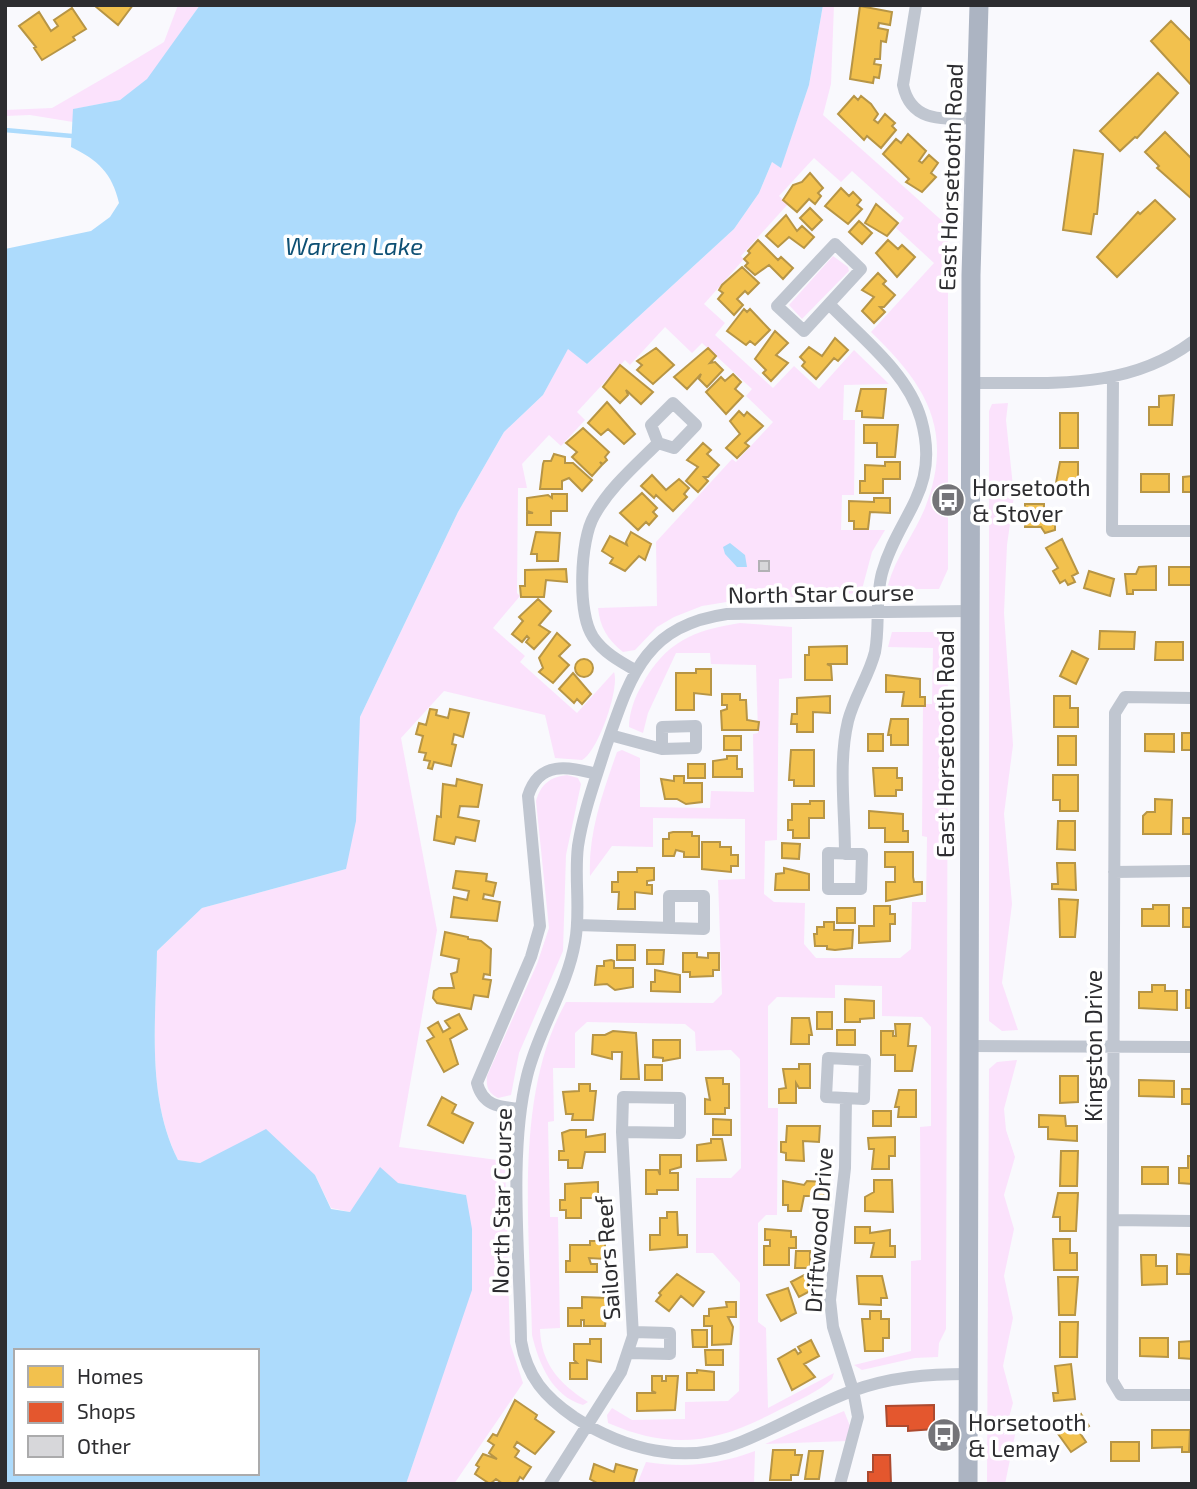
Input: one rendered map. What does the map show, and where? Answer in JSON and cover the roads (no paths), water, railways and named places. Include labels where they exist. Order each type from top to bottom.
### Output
[{"type":"main road","name":"East Horsetooth Road","points":[[968,1484],[971,383],[979,5]]},
{"type":"street","points":[[916,5],[902,85],[905,97],[920,114],[932,118],[975,118]]},
{"type":"street","points":[[835,244],[861,269],[829,304],[804,331],[777,306],[835,244]]},
{"type":"street","points":[[829,304],[908,391],[921,417],[926,438],[925,476],[919,496],[882,573],[874,654],[853,705],[845,742],[845,854]]},
{"type":"street","points":[[971,383],[1075,382],[1113,378],[1148,368],[1192,342]]},
{"type":"street","points":[[1113,378],[1112,531],[1192,531]]},
{"type":"street","points":[[635,670],[603,649],[587,624],[584,612],[584,547],[587,531],[600,507],[658,443]]},
{"type":"street","name":"North Star Course","points":[[968,1374],[906,1377],[853,1391],[740,1443],[698,1453],[650,1451],[625,1444],[587,1426],[548,1397],[531,1376],[524,1359],[518,1161],[520,1109],[534,1049],[571,962],[577,925],[579,846],[597,774],[635,670],[654,646],[668,634],[704,618],[727,614],[970,611]]},
{"type":"street","name":"Kingston Drive","points":[[1192,698],[1125,697],[1115,713],[1112,1380],[1121,1395],[1192,1395]]},
{"type":"street","points":[[610,735],[662,749]]},
{"type":"street","points":[[520,1109],[490,1104],[480,1093],[477,1083],[531,957],[540,926],[528,796],[536,779],[554,767],[597,774]]},
{"type":"street","points":[[1114,872],[1192,871]]},
{"type":"street","points":[[577,925],[668,928]]},
{"type":"street","points":[[969,1046],[1192,1047]]},
{"type":"street","name":"Sailors Reef","points":[[550,1484],[621,1372],[629,1353],[633,1332],[622,1132],[622,1097],[680,1098],[680,1133],[622,1132]]},
{"type":"street","name":"Driftwood Drive","points":[[840,1484],[858,1427],[853,1391],[835,1337],[830,1300],[845,1168],[846,1098]]},
{"type":"street","points":[[1113,1220],[1192,1221]]},
{"type":"street","points":[[629,1353],[670,1354],[670,1333],[633,1332]]},
{"type":"water","name":"Warren Lake","points":[[200,5],[823,5],[809,85],[781,168],[772,162],[759,193],[734,229],[587,364],[568,349],[543,395],[504,432],[458,512],[360,717],[356,821],[346,869],[202,908],[157,951],[157,1084],[161,1110],[178,1160],[200,1163],[266,1129],[315,1175],[331,1209],[350,1212],[380,1167],[398,1183],[466,1195],[472,1229],[472,1290],[406,1484],[5,1484],[5,249],[91,231],[110,217],[119,203],[112,183],[96,163],[71,147],[73,109],[120,100],[147,79]]},
{"type":"water","points":[[730,543],[745,555],[747,567],[737,567],[725,554],[723,547]]},
{"type":"waterway","points":[[5,130],[72,136]]},
{"type":"place","name":"Horsetooth & Stover","points":[[948,500]]},
{"type":"place","name":"Horsetooth & Lemay","points":[[944,1435]]}]
